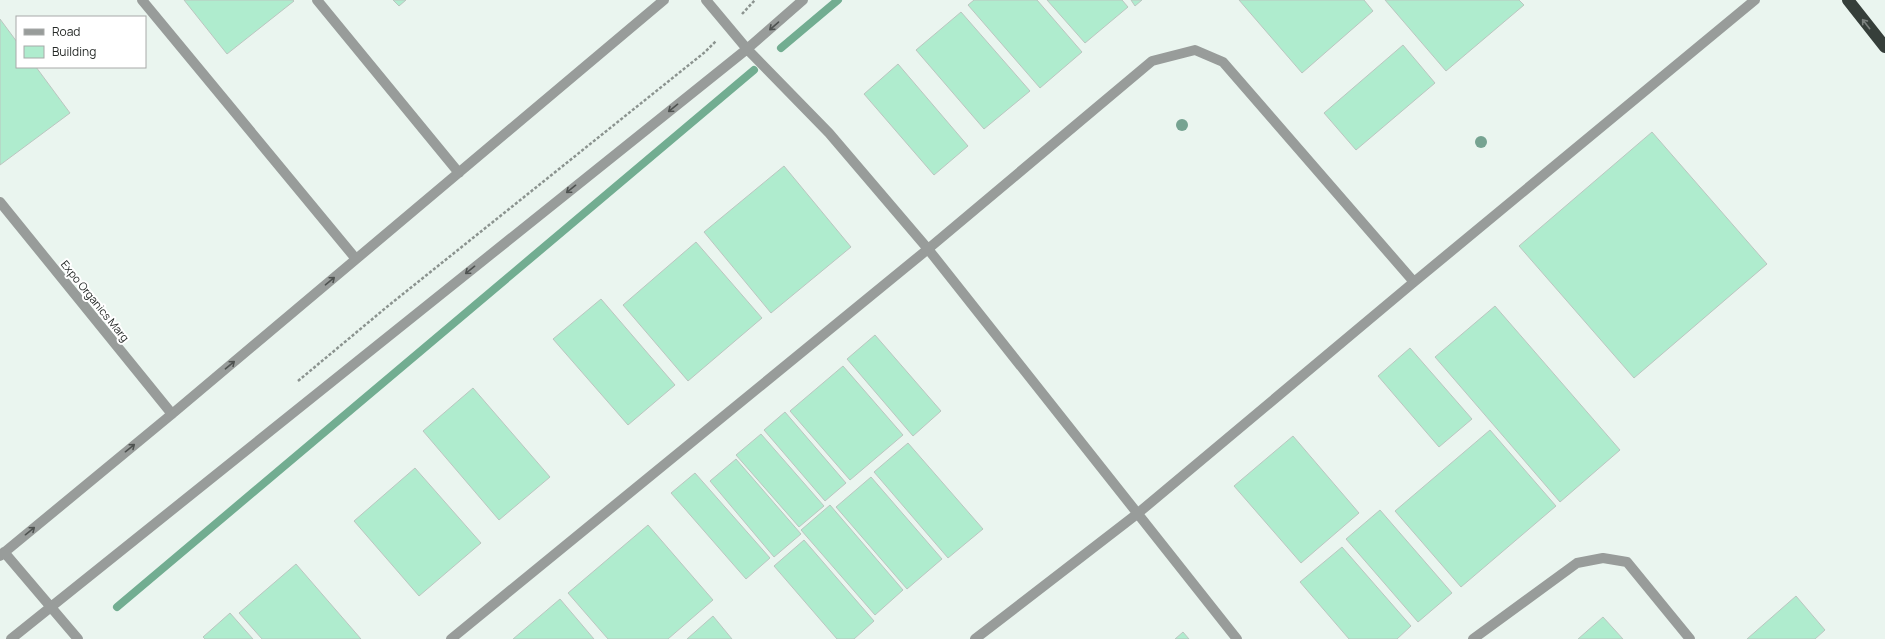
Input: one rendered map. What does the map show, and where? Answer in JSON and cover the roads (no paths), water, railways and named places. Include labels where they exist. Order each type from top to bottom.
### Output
[{"type":"highway","points":[[1848,0],[1885,47]]},
{"type":"street","points":[[142,0],[356,259]]},
{"type":"street","points":[[316,0],[459,173]]},
{"type":"street","points":[[78,639],[51,606],[2,554],[172,414],[664,0]]},
{"type":"street","points":[[706,0],[747,49],[829,133],[928,249],[1237,639]]},
{"type":"street","points":[[11,639],[747,49],[803,0]]},
{"type":"street","points":[[975,639],[1137,514],[1414,282],[1755,0]]},
{"type":"street","points":[[451,639],[928,249],[1152,61],[1195,50],[1223,62],[1414,282]]},
{"type":"street","name":"Expo Organics Marg","points":[[0,202],[172,414]]},
{"type":"street","points":[[1473,639],[1577,563],[1602,558],[1627,562],[1690,639]]},
{"type":"waterway","points":[[781,48],[838,0]]},
{"type":"waterway","points":[[117,607],[754,70]]}]
